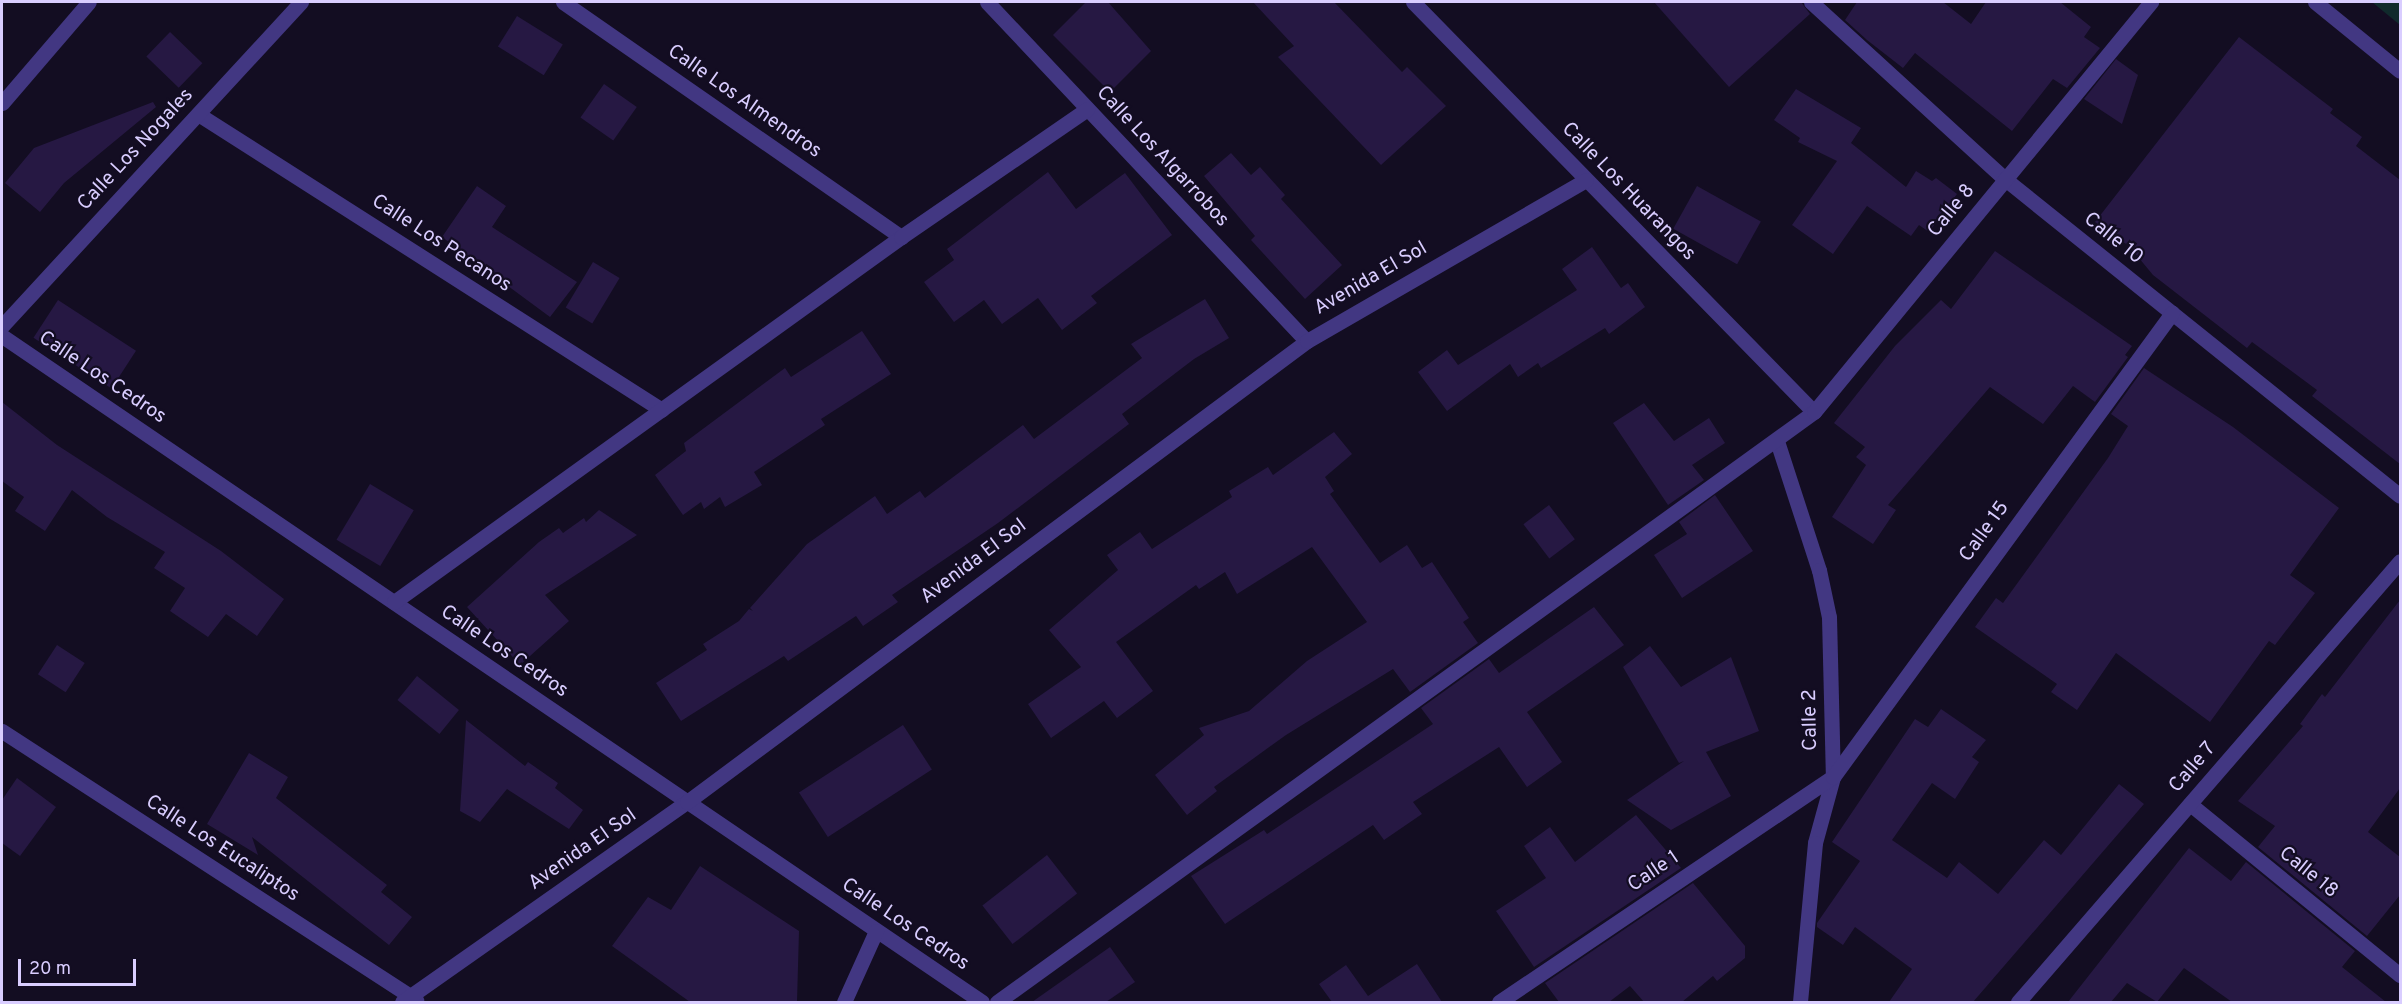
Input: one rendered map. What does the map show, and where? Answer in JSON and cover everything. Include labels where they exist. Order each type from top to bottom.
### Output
[{"type":"street","points":[[2,103],[89,2]]},
{"type":"street","name":"Calle Los Nogales","points":[[2,326],[301,2]]},
{"type":"street","name":"Calle Los Almendros","points":[[562,2],[901,237]]},
{"type":"street","name":"Calle Los Algarrobos","points":[[987,2],[1307,341]]},
{"type":"street","name":"Calle Los Huarangos","points":[[1413,2],[1814,412]]},
{"type":"street","name":"Calle 10","points":[[1811,2],[2005,179],[2400,496]]},
{"type":"street","name":"Calle 8","points":[[997,1002],[1778,441],[1814,412],[2151,2]]},
{"type":"street","points":[[2315,2],[2400,71]]},
{"type":"street","points":[[394,602],[901,237],[1088,109]]},
{"type":"street","name":"Calle Los Pecanos","points":[[198,114],[662,410]]},
{"type":"street","name":"Avenida El Sol","points":[[411,1000],[687,802],[1307,341],[1586,180]]},
{"type":"street","name":"Calle 15","points":[[1833,777],[2172,313]]},
{"type":"street","name":"Calle Los Cedros","points":[[2,336],[982,1002]]},
{"type":"street","name":"Calle 2","points":[[1778,441],[1819,570],[1829,617],[1833,777],[1815,843],[1800,1002]]},
{"type":"street","name":"Calle 7","points":[[2018,1002],[2400,561]]},
{"type":"street","name":"Calle Los Eucaliptos","points":[[2,731],[411,1000]]},
{"type":"street","name":"Calle 1","points":[[1499,1002],[1833,777]]},
{"type":"street","name":"Calle 18","points":[[2190,804],[2400,975]]},
{"type":"street","points":[[844,1002],[876,931]]},
{"type":"green space","points":[[2372,2],[2400,2],[2400,25]]},
{"type":"building","points":[[1086,2],[1108,2],[1151,51],[1110,92],[1053,35]]},
{"type":"building","points":[[1253,2],[1334,2],[1402,72],[1407,67],[1446,106],[1381,165],[1278,57],[1294,46]]},
{"type":"building","points":[[1654,2],[1801,2],[1810,14],[1729,87]]},
{"type":"building","points":[[1857,2],[1943,2],[1971,24],[1986,2],[2060,2],[2091,27],[2084,37],[2100,48],[2067,88],[2053,79],[2012,131],[1915,53],[1903,68],[1867,40],[1845,20]]},
{"type":"building","points":[[517,16],[563,45],[544,75],[498,47]]},
{"type":"building","points":[[170,32],[202,63],[179,88],[146,56]]},
{"type":"building","points":[[2239,37],[2333,109],[2330,113],[2362,137],[2356,146],[2400,180],[2400,464],[2312,396],[2317,390],[2252,342],[2247,348],[2153,275],[2129,246],[2095,222]]},
{"type":"building","points":[[2116,59],[2138,75],[2122,124],[2084,99]]},
{"type":"building","points":[[604,84],[637,107],[613,141],[580,118]]},
{"type":"building","points":[[1796,89],[1861,128],[1851,143],[1906,187],[1916,171],[1932,181],[1936,178],[1957,194],[1929,232],[1919,225],[1911,236],[1867,206],[1833,254],[1792,225],[1837,161],[1798,142],[1800,138],[1774,120]]},
{"type":"building","points":[[153,102],[156,107],[64,183],[40,212],[5,183],[34,148]]},
{"type":"building","points":[[1231,153],[1251,175],[1260,167],[1285,195],[1281,199],[1342,265],[1305,299],[1251,240],[1255,236],[1204,176]]},
{"type":"building","points":[[1048,172],[1076,209],[1125,173],[1172,235],[1091,296],[1097,303],[1062,330],[1038,298],[1002,324],[984,300],[954,322],[924,282],[954,260],[947,249]]},
{"type":"building","points":[[477,186],[506,206],[492,227],[577,282],[550,317],[442,237]]},
{"type":"building","points":[[1697,186],[1761,221],[1737,264],[1673,229]]},
{"type":"building","points":[[1592,247],[1621,288],[1628,283],[1645,307],[1609,334],[1605,328],[1541,368],[1538,363],[1518,377],[1510,364],[1447,411],[1418,372],[1447,350],[1458,365],[1577,290],[1562,269]]},
{"type":"building","points":[[1995,251],[2132,346],[2125,355],[2128,357],[2095,402],[2073,386],[2043,424],[1990,387],[1888,505],[1896,510],[1873,544],[1832,517],[1866,465],[1856,457],[1865,447],[1834,423],[1895,346],[1941,300],[1951,309]]},
{"type":"building","points":[[593,262],[620,278],[592,323],[566,307]]},
{"type":"building","points":[[1205,299],[1229,338],[1194,359],[1122,414],[1129,424],[998,523],[892,595],[898,602],[863,626],[856,616],[788,661],[784,656],[681,721],[656,683],[707,650],[703,644],[739,621],[749,609],[753,611],[750,608],[807,544],[875,496],[887,514],[920,491],[925,498],[1023,425],[1034,439],[1142,358],[1131,344]]},
{"type":"building","points":[[58,300],[136,351],[111,388],[33,338]]},
{"type":"building","points":[[862,331],[891,374],[821,419],[825,425],[754,472],[762,485],[725,507],[720,497],[704,509],[701,502],[683,515],[655,475],[686,451],[684,443],[785,368],[791,377]]},
{"type":"building","points":[[2144,368],[2233,427],[2339,508],[2290,575],[2315,593],[2275,645],[2269,641],[2210,722],[2116,653],[2077,710],[2051,692],[2057,684],[1975,627],[1996,598],[2003,603],[2108,458],[2128,426],[2111,414]]},
{"type":"building","points":[[2,402],[57,445],[221,551],[284,599],[257,636],[226,614],[208,637],[170,611],[185,588],[154,568],[165,552],[107,517],[72,490],[45,531],[15,511],[24,497],[2,481]]},
{"type":"building","points":[[1644,403],[1674,441],[1709,418],[1725,443],[1692,465],[1704,480],[1668,505],[1613,423]]},
{"type":"building","points":[[1334,432],[1352,454],[1325,477],[1334,491],[1330,494],[1380,563],[1407,545],[1422,568],[1432,562],[1469,618],[1463,622],[1478,643],[1410,692],[1393,669],[1286,735],[1214,787],[1217,791],[1187,815],[1155,775],[1204,735],[1199,728],[1249,711],[1307,661],[1367,622],[1312,547],[1237,594],[1225,572],[1199,589],[1196,585],[1116,642],[1153,691],[1117,718],[1104,701],[1051,738],[1028,704],[1081,667],[1049,630],[1118,570],[1107,555],[1140,532],[1152,549],[1232,497],[1229,491],[1268,467],[1273,475]]},
{"type":"building","points":[[370,484],[414,510],[380,566],[337,540]]},
{"type":"building","points":[[1715,495],[1753,551],[1682,598],[1654,555],[1687,534],[1679,522]]},
{"type":"building","points":[[1549,505],[1575,539],[1549,559],[1523,524]]},
{"type":"building","points":[[599,510],[637,535],[545,595],[569,621],[520,665],[467,607],[539,542],[559,528],[563,533],[584,518],[586,522]]},
{"type":"building","points":[[2400,600],[2400,788],[2368,832],[2400,857],[2400,895],[2367,936],[2258,847],[2275,826],[2238,801],[2303,726],[2300,724],[2322,694],[2325,697]]},
{"type":"building","points":[[1594,607],[1624,645],[1527,712],[1562,762],[1527,787],[1499,747],[1413,802],[1422,814],[1384,840],[1373,825],[1225,924],[1191,876],[1264,830],[1267,834],[1433,724],[1421,708],[1489,659],[1499,673]]},
{"type":"building","points":[[57,645],[85,663],[66,692],[38,674]]},
{"type":"building","points":[[1650,646],[1681,687],[1731,657],[1759,731],[1706,752],[1731,796],[1671,830],[1627,800],[1684,761],[1679,763],[1623,667]]},
{"type":"building","points":[[417,676],[459,710],[439,734],[397,700]]},
{"type":"building","points":[[1941,709],[1986,740],[1972,757],[1979,762],[1955,799],[1932,783],[1892,840],[1947,878],[1959,862],[1998,894],[2044,840],[2061,855],[2119,784],[2144,804],[1973,1002],[1889,1002],[1912,969],[1855,927],[1843,945],[1817,927],[1817,923],[1860,861],[1832,842],[1915,719],[1928,727]]},
{"type":"building","points":[[466,720],[525,766],[528,762],[558,783],[555,788],[583,810],[569,829],[507,789],[480,822],[460,811]]},
{"type":"building","points":[[903,725],[932,769],[828,837],[799,793]]},
{"type":"building","points":[[249,753],[288,777],[276,798],[387,885],[381,892],[412,917],[389,945],[252,837],[258,855],[207,824]]},
{"type":"building","points":[[17,778],[56,807],[20,856],[2,843],[2,800]]},
{"type":"building","points":[[1636,815],[1681,868],[1534,967],[1496,911],[1546,878],[1524,846],[1550,827],[1575,862]]},
{"type":"building","points":[[2189,848],[2231,881],[2246,862],[2355,951],[2342,967],[2386,1002],[2232,1002],[2184,968],[2157,1002],[2127,983],[2111,1002],[2068,1002]]},
{"type":"building","points":[[1047,855],[1077,894],[1013,944],[982,905]]},
{"type":"building","points":[[700,866],[799,931],[797,1002],[690,1002],[612,946],[648,897],[671,910]]},
{"type":"building","points":[[1693,883],[1745,946],[1745,958],[1717,981],[1713,976],[1682,1002],[1644,1002],[1630,986],[1609,1002],[1559,1002],[1545,983]]},
{"type":"building","points":[[1110,947],[1135,982],[1106,1002],[1032,1002]]},
{"type":"building","points":[[1417,964],[1442,1002],[1332,1002],[1319,984],[1346,965],[1368,996]]}]
